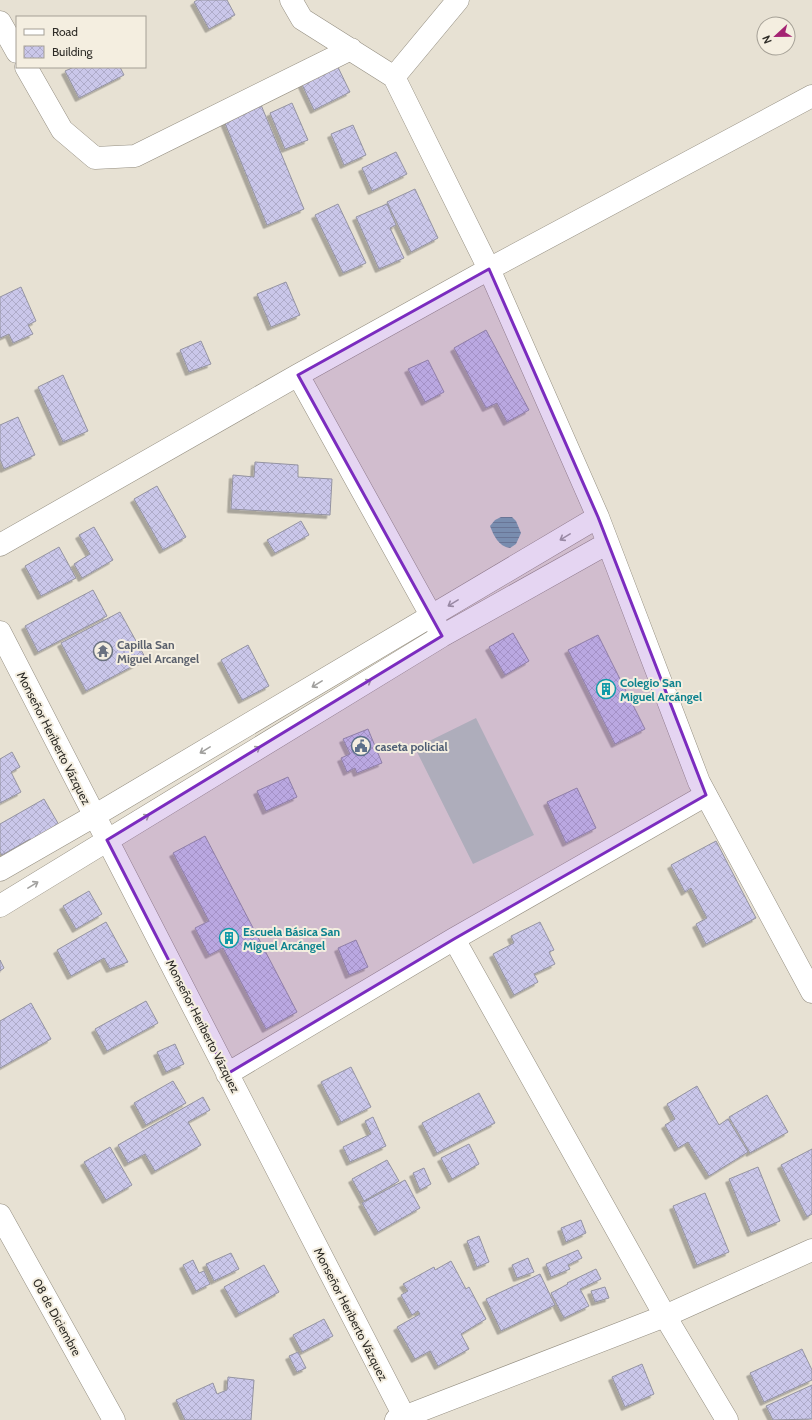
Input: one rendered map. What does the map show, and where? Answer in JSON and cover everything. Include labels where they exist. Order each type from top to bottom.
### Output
[{"type":"street","points":[[291,0],[302,19],[394,77],[489,269],[598,517],[699,782],[812,992]]},
{"type":"street","points":[[394,77],[458,0]]},
{"type":"street","points":[[0,22],[16,50]]},
{"type":"street","points":[[27,68],[62,130],[95,158],[135,156],[351,49]]},
{"type":"street","points":[[0,545],[298,375],[489,269],[812,96]]},
{"type":"street","points":[[298,375],[442,636]]},
{"type":"street","points":[[0,870],[94,816],[598,517]]},
{"type":"street","points":[[0,906],[442,636],[608,543]]},
{"type":"street","name":"Monseñor Heriberto Vázquez","points":[[0,632],[402,1419]]},
{"type":"street","points":[[227,1074],[454,939],[706,795]]},
{"type":"street","points":[[454,939],[666,1316],[727,1420]]},
{"type":"street","name":"08 de Diciembre","points":[[0,1215],[114,1420]]},
{"type":"street","points":[[402,1419],[666,1316],[812,1250]]},
{"type":"highlighted area","points":[[489,269],[598,517],[706,795],[454,939],[227,1074],[107,840],[442,636],[298,375]]},
{"type":"green space","points":[[476,718],[534,835],[473,864],[415,748]]},
{"type":"water","points":[[501,517],[512,517],[516,521],[521,533],[516,544],[510,548],[499,543],[490,526],[495,520]]},
{"type":"building","points":[[197,0],[227,0],[235,15],[209,29],[194,2]]},
{"type":"building","points":[[334,59],[350,92],[314,110],[298,76]]},
{"type":"building","points":[[72,68],[120,68],[124,75],[79,98],[65,71]]},
{"type":"building","points":[[259,100],[304,209],[267,225],[222,116]]},
{"type":"building","points":[[292,103],[308,140],[285,149],[270,113]]},
{"type":"building","points":[[353,125],[366,155],[344,165],[331,134]]},
{"type":"building","points":[[396,152],[407,174],[372,191],[362,168]]},
{"type":"building","points":[[415,189],[438,238],[411,252],[387,202]]},
{"type":"building","points":[[338,204],[366,263],[343,273],[315,215]]},
{"type":"building","points":[[387,204],[396,225],[390,228],[404,258],[379,269],[356,217]]},
{"type":"building","points":[[286,282],[300,315],[271,327],[257,294]]},
{"type":"building","points":[[21,287],[36,321],[28,325],[33,334],[13,343],[9,334],[0,338],[0,297]]},
{"type":"building","points":[[486,330],[529,410],[507,422],[497,403],[486,408],[454,348]]},
{"type":"building","points":[[201,341],[211,364],[189,372],[180,350]]},
{"type":"building","points":[[428,360],[444,392],[425,402],[408,369]]},
{"type":"building","points":[[63,375],[88,431],[63,442],[38,387]]},
{"type":"building","points":[[18,417],[35,455],[4,469],[0,459],[0,425]]},
{"type":"building","points":[[255,462],[298,465],[298,477],[332,479],[330,515],[231,509],[233,475],[254,477]]},
{"type":"building","points":[[157,486],[186,537],[163,550],[134,499]]},
{"type":"building","points":[[301,521],[309,535],[275,553],[267,540]]},
{"type":"building","points":[[94,527],[113,560],[82,578],[74,564],[90,554],[79,535]]},
{"type":"building","points":[[59,547],[76,578],[41,596],[25,566]]},
{"type":"building","points":[[93,590],[107,616],[38,652],[25,626]]},
{"type":"building","name":"Capilla San Miguel Arcangel","points":[[120,612],[146,659],[86,691],[61,643]]},
{"type":"building","points":[[513,633],[529,661],[505,675],[489,647]]},
{"type":"building","name":"Colegio San Miguel Arcángel","points":[[598,635],[645,729],[615,744],[568,650]]},
{"type":"building","points":[[248,645],[269,686],[242,700],[221,660]]},
{"type":"building","name":"caseta policial","points":[[368,729],[382,763],[357,773],[355,768],[347,772],[341,758],[350,754],[343,739]]},
{"type":"building","points":[[12,752],[20,767],[11,772],[21,792],[0,803],[0,759]]},
{"type":"building","points":[[288,777],[297,797],[266,811],[257,791]]},
{"type":"building","points":[[577,788],[596,828],[566,843],[547,802]]},
{"type":"building","points":[[44,799],[59,825],[2,855],[0,852],[0,824]]},
{"type":"building","name":"Escuela Básica San Miguel Arcángel","points":[[205,836],[297,1012],[266,1029],[223,948],[209,955],[195,928],[209,921],[173,853]]},
{"type":"building","points":[[716,841],[756,918],[706,944],[696,924],[707,918],[691,888],[685,892],[671,865]]},
{"type":"building","points":[[89,891],[102,914],[76,929],[63,906]]},
{"type":"building","points":[[106,922],[128,962],[110,969],[104,958],[71,976],[57,950]]},
{"type":"building","points":[[540,922],[554,950],[549,952],[555,964],[534,974],[538,982],[514,995],[493,954],[514,943],[511,936]]},
{"type":"building","points":[[356,940],[368,967],[349,975],[338,948]]},
{"type":"building","points":[[0,960],[4,968],[0,971]]},
{"type":"building","points":[[146,1001],[158,1023],[107,1051],[95,1029]]},
{"type":"building","points":[[31,1003],[51,1039],[0,1068],[0,1021]]},
{"type":"building","points":[[175,1044],[184,1064],[166,1072],[157,1052]]},
{"type":"building","points":[[351,1067],[371,1107],[341,1122],[321,1082]]},
{"type":"building","points":[[173,1081],[186,1103],[146,1125],[134,1103]]},
{"type":"building","points":[[697,1086],[719,1125],[728,1119],[748,1152],[709,1176],[688,1142],[678,1148],[665,1125],[675,1119],[667,1104]]},
{"type":"building","points":[[479,1093],[495,1123],[437,1153],[422,1123]]},
{"type":"building","points":[[767,1095],[788,1132],[750,1153],[729,1117]]},
{"type":"building","points":[[203,1097],[210,1110],[188,1122],[201,1145],[155,1171],[145,1154],[128,1163],[118,1145]]},
{"type":"building","points":[[373,1117],[386,1146],[350,1162],[343,1147],[371,1134],[365,1121]]},
{"type":"building","points":[[469,1144],[479,1164],[452,1179],[441,1158]]},
{"type":"building","points":[[110,1147],[132,1185],[106,1200],[84,1162]]},
{"type":"building","points":[[812,1149],[812,1214],[807,1217],[781,1165]]},
{"type":"building","points":[[387,1160],[399,1181],[364,1201],[352,1179]]},
{"type":"building","points":[[758,1167],[780,1221],[751,1233],[729,1179]]},
{"type":"building","points":[[424,1168],[431,1184],[420,1190],[413,1173]]},
{"type":"building","points":[[405,1180],[420,1208],[378,1232],[362,1203]]},
{"type":"building","points":[[705,1193],[729,1252],[697,1265],[673,1206]]},
{"type":"building","points":[[581,1220],[586,1233],[566,1242],[561,1228]]},
{"type":"building","points":[[479,1236],[489,1262],[477,1267],[467,1241]]},
{"type":"building","points":[[578,1250],[582,1258],[568,1265],[570,1269],[551,1277],[546,1264]]},
{"type":"building","points":[[231,1253],[239,1269],[214,1281],[206,1264]]},
{"type":"building","points":[[528,1258],[534,1272],[517,1278],[512,1265]]},
{"type":"building","points":[[193,1260],[199,1273],[204,1271],[210,1284],[196,1291],[183,1265]]},
{"type":"building","points":[[451,1261],[466,1289],[469,1287],[486,1319],[461,1334],[469,1349],[438,1366],[430,1351],[415,1359],[397,1327],[420,1314],[418,1311],[412,1315],[401,1295],[408,1291],[403,1284],[434,1267],[435,1270]]},
{"type":"building","points":[[264,1265],[279,1292],[239,1314],[224,1287]]},
{"type":"building","points":[[596,1269],[601,1279],[580,1289],[589,1306],[564,1318],[551,1293],[568,1284],[567,1283]]},
{"type":"building","points":[[540,1274],[555,1305],[501,1331],[486,1299]]},
{"type":"building","points":[[605,1287],[609,1298],[595,1302],[591,1291]]},
{"type":"building","points":[[324,1319],[333,1336],[302,1352],[293,1335]]},
{"type":"building","points":[[802,1349],[812,1370],[812,1380],[764,1402],[750,1373]]},
{"type":"building","points":[[298,1352],[306,1368],[297,1372],[289,1356]]},
{"type":"building","points":[[642,1364],[654,1394],[625,1407],[612,1377]]},
{"type":"building","points":[[228,1377],[254,1380],[251,1420],[185,1420],[176,1400],[213,1383],[217,1394],[227,1390]]},
{"type":"building","points":[[812,1385],[812,1419],[773,1420],[766,1406]]},
{"type":"place","name":"Capilla San Miguel Arcangel","points":[[103,651]]},
{"type":"place","name":"Colegio San Miguel Arcángel","points":[[606,689]]},
{"type":"place","name":"caseta policial","points":[[361,746]]},
{"type":"place","name":"Escuela Básica San Miguel Arcángel","points":[[229,938]]}]
